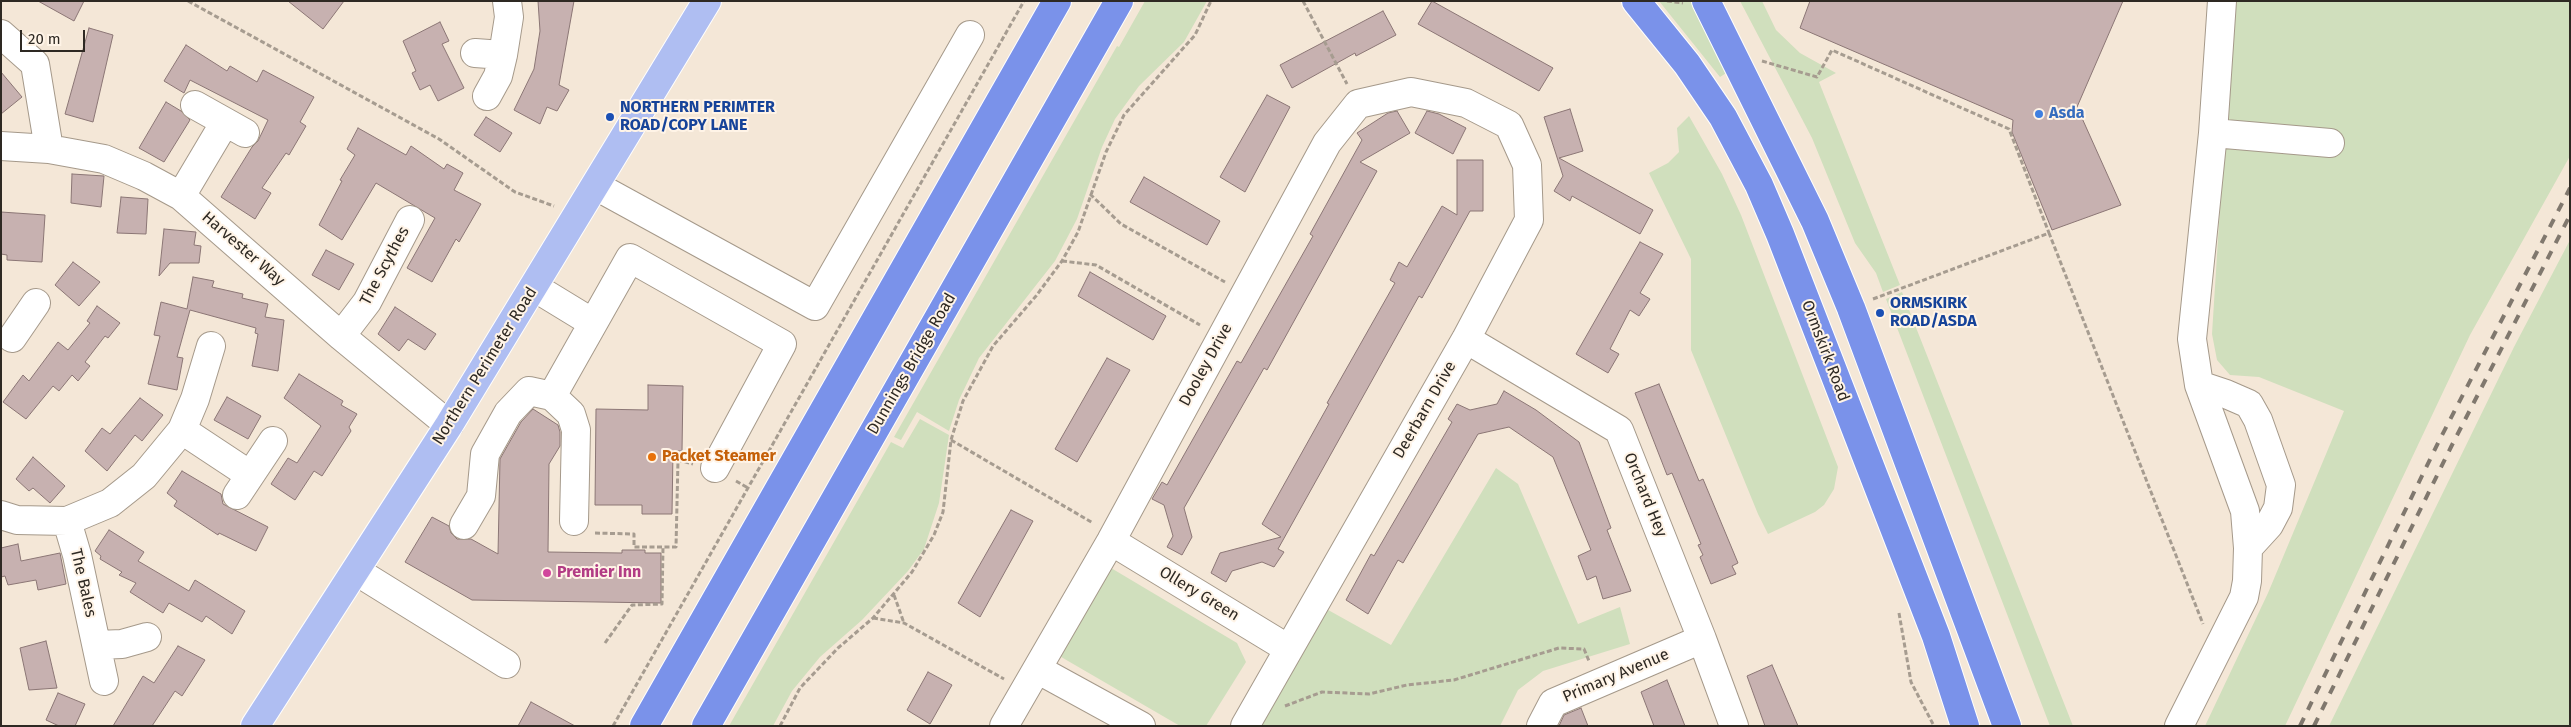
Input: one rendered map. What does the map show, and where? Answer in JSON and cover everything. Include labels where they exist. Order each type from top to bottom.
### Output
[{"type":"highway","points":[[644,726],[1056,1]]},
{"type":"highway","name":"Dunnings Bridge Road","points":[[706,726],[1119,1]]},
{"type":"highway","name":"Ormskirk Road","points":[[1636,1],[1687,64],[1723,117],[1759,185],[1780,234],[1936,636],[1965,726]]},
{"type":"highway","points":[[1706,1],[1815,222],[1851,308],[2007,726]]},
{"type":"main road","name":"Northern Perimeter Road","points":[[255,726],[449,425],[707,1]]},
{"type":"street","points":[[487,96],[498,76],[503,56],[510,17],[507,1]]},
{"type":"street","points":[[2180,726],[2244,597],[2248,548],[2245,511],[2199,385],[2192,339],[2213,133],[2222,1]]},
{"type":"street","points":[[1,34],[35,64],[49,149]]},
{"type":"street","points":[[596,186],[815,306],[970,35]]},
{"type":"street","points":[[475,53],[503,56]]},
{"type":"street","name":"Deerbarn Drive","points":[[1244,726],[1287,648],[1466,339],[1529,220],[1527,165],[1509,125],[1466,103],[1411,92],[1358,104]]},
{"type":"street","name":"Dooley Drive","points":[[1004,726],[1112,538],[1327,143],[1358,104]]},
{"type":"street","points":[[181,196],[235,128],[195,105]]},
{"type":"street","points":[[2213,133],[2330,143]]},
{"type":"street","name":"Harvester Way","points":[[1,146],[49,149],[104,160],[144,176],[181,196],[341,336],[449,425]]},
{"type":"street","name":"The Scythes","points":[[341,336],[368,302],[410,220]]},
{"type":"street","points":[[552,396],[630,258],[782,344],[715,468]]},
{"type":"street","points":[[534,287],[593,323]]},
{"type":"street","points":[[5,341],[36,303]]},
{"type":"street","name":"Orchard Hey","points":[[1466,339],[1619,430],[1702,639],[1734,726]]},
{"type":"street","points":[[1,515],[17,520],[67,521],[110,503],[144,476],[182,430],[195,399],[211,346]]},
{"type":"street","points":[[2199,385],[2249,404],[2258,420],[2280,485],[2278,508],[2269,525],[2248,548]]},
{"type":"street","points":[[464,525],[481,496],[485,454],[508,412],[529,391],[552,396],[571,414],[576,430],[574,521]]},
{"type":"street","points":[[182,430],[244,485],[273,440]]},
{"type":"street","name":"The Bales","points":[[67,521],[104,681]]},
{"type":"street","name":"Ollery Green","points":[[1112,538],[1287,648]]},
{"type":"street","points":[[356,571],[506,664]]},
{"type":"street","points":[[97,645],[122,644],[147,637]]},
{"type":"street","name":"Primary Avenue","points":[[1541,726],[1553,703],[1702,639]]},
{"type":"street","points":[[1031,679],[1141,726]]},
{"type":"path","points":[[188,1],[439,139],[515,192],[578,215]]},
{"type":"path","points":[[613,726],[1024,1]]},
{"type":"path","points":[[780,726],[800,688],[894,594],[912,572],[934,535],[943,512],[951,440],[963,401],[993,346],[1036,296],[1062,260],[1078,232],[1106,152],[1124,115],[1194,35],[1211,1]]},
{"type":"path","points":[[1303,1],[1358,104]]},
{"type":"path","points":[[1757,60],[1817,77],[1832,50],[2008,129],[2205,630]]},
{"type":"path","points":[[1090,194],[1121,224],[1245,294]]},
{"type":"path","points":[[1851,308],[2049,233]]},
{"type":"path","points":[[1062,260],[1096,265],[1221,338]]},
{"type":"path","points":[[951,440],[1112,538]]},
{"type":"path","points":[[672,459],[715,468],[748,488]]},
{"type":"path","points":[[574,521],[586,533],[634,534],[634,548],[676,547],[678,460]]},
{"type":"path","points":[[606,643],[632,605],[662,604],[663,547]]},
{"type":"path","points":[[894,594],[904,623]]},
{"type":"path","points":[[1899,610],[1912,682],[1934,726]]},
{"type":"path","points":[[872,618],[904,623],[1031,679]]},
{"type":"path","points":[[1282,706],[1322,692],[1369,694],[1407,685],[1454,680],[1559,648],[1584,649],[1598,684]]},
{"type":"green space","points":[[1145,1],[1207,1],[1184,42],[1139,86],[1115,119],[1102,147],[1077,219],[1055,261],[979,358],[959,400],[949,431],[917,412],[901,440],[894,437],[1117,46],[1119,47]]},
{"type":"green space","points":[[1659,1],[1692,1],[1731,70],[1720,77]]},
{"type":"green space","points":[[1740,1],[1762,1],[1776,30],[1800,53],[1836,73],[1819,82],[1900,285],[1883,292],[1876,273],[1855,243],[1812,138]]},
{"type":"green space","points":[[2233,1],[2570,1],[2570,156],[2470,335],[2285,726],[2205,726],[2268,593],[2344,411],[2259,377],[2230,375],[2217,360],[2212,334]]},
{"type":"green space","points":[[1689,116],[1722,174],[1741,215],[1838,467],[1834,489],[1824,505],[1815,512],[1768,534],[1758,514],[1691,350],[1691,259],[1649,173],[1668,163],[1679,152],[1677,128]]},
{"type":"green space","points":[[2570,240],[2570,726],[2329,726],[2514,347]]},
{"type":"green space","points":[[1902,292],[2073,726],[2050,726],[1886,299]]},
{"type":"green space","points":[[920,419],[949,435],[939,503],[924,549],[908,571],[862,620],[820,657],[792,691],[773,726],[729,726],[891,442],[903,448]]},
{"type":"green space","points":[[1496,468],[1518,484],[1578,624],[1620,607],[1630,644],[1543,671],[1518,690],[1500,726],[1253,726],[1321,606],[1391,645]]},
{"type":"green space","points":[[1106,565],[1237,643],[1246,662],[1206,726],[1180,726],[1056,654]]},
{"type":"building","points":[[38,1],[84,1],[74,21]]},
{"type":"building","points":[[288,1],[344,1],[323,29]]},
{"type":"building","points":[[538,1],[574,1],[559,85],[569,90],[557,111],[547,107],[540,124],[514,110],[534,69],[540,31]]},
{"type":"building","points":[[1432,1],[1553,68],[1539,91],[1418,24]]},
{"type":"building","name":"Asda","points":[[1810,1],[2123,1],[2077,107],[2121,205],[2052,230],[2012,132],[2013,120],[1800,28]]},
{"type":"building","points":[[1383,11],[1396,35],[1356,56],[1355,53],[1292,88],[1280,65]]},
{"type":"building","points":[[440,22],[449,41],[442,44],[464,88],[438,101],[430,85],[420,90],[412,73],[416,71],[403,41]]},
{"type":"building","points":[[89,28],[113,35],[93,122],[65,114]]},
{"type":"building","points":[[186,45],[227,71],[230,66],[257,82],[263,70],[314,97],[300,122],[306,126],[289,155],[286,153],[262,188],[271,193],[255,219],[221,197],[252,147],[258,141],[268,120],[190,80],[184,93],[164,81]]},
{"type":"building","points":[[1,72],[22,97],[1,114]]},
{"type":"building","points":[[1267,95],[1290,107],[1245,192],[1220,177]]},
{"type":"building","points":[[166,102],[181,111],[190,120],[164,162],[139,148]]},
{"type":"building","points":[[1570,109],[1583,151],[1559,158],[1653,210],[1640,234],[1572,196],[1570,201],[1554,191],[1563,176],[1544,117]]},
{"type":"building","points":[[1397,111],[1410,133],[1360,162],[1377,171],[1267,370],[1264,368],[1184,508],[1192,537],[1182,555],[1167,547],[1173,536],[1164,505],[1152,499],[1162,482],[1167,485],[1237,361],[1241,363],[1313,236],[1310,234],[1362,140],[1357,133],[1388,113]]},
{"type":"building","points":[[1427,111],[1439,114],[1466,128],[1453,154],[1415,133]]},
{"type":"building","points":[[486,117],[512,133],[500,152],[474,135]]},
{"type":"building","points":[[358,128],[406,155],[411,146],[444,169],[447,164],[463,173],[454,190],[481,204],[459,242],[456,239],[432,282],[407,268],[435,218],[376,183],[342,240],[319,225],[342,181],[340,180],[355,155],[347,149]]},
{"type":"building","points":[[1457,160],[1483,160],[1483,211],[1470,211],[1422,298],[1419,296],[1278,549],[1284,552],[1274,567],[1262,562],[1232,571],[1226,582],[1211,573],[1220,553],[1281,537],[1262,524],[1329,404],[1327,403],[1395,283],[1390,280],[1399,262],[1407,267],[1442,206],[1457,215]]},
{"type":"building","points":[[72,174],[104,176],[101,207],[71,203]]},
{"type":"building","points":[[1144,177],[1220,221],[1207,245],[1130,202]]},
{"type":"building","points":[[121,197],[148,199],[146,234],[117,233]]},
{"type":"building","points":[[1,212],[45,215],[42,262],[7,260],[7,255],[1,254]]},
{"type":"building","points":[[164,229],[196,232],[194,245],[201,246],[199,263],[170,263],[159,276]]},
{"type":"building","points":[[1640,242],[1663,254],[1640,293],[1650,299],[1639,316],[1630,310],[1610,349],[1619,354],[1608,373],[1576,354]]},
{"type":"building","points":[[326,250],[354,264],[339,290],[312,275]]},
{"type":"building","points":[[73,262],[100,282],[79,306],[55,285]]},
{"type":"building","points":[[1090,272],[1166,316],[1153,340],[1078,296]]},
{"type":"building","points":[[193,277],[214,281],[212,287],[243,294],[242,298],[268,304],[265,317],[284,320],[278,371],[252,366],[258,334],[255,333],[256,328],[190,310],[177,357],[183,358],[177,390],[148,384],[160,336],[154,335],[161,302],[187,309]]},
{"type":"building","points":[[97,306],[120,323],[108,338],[105,336],[85,362],[90,366],[78,381],[72,375],[59,391],[53,386],[26,419],[3,402],[23,375],[29,381],[58,342],[68,350],[90,323],[87,321]]},
{"type":"building","points":[[395,307],[436,334],[425,350],[408,339],[399,351],[378,334]]},
{"type":"building","points":[[1107,358],[1130,370],[1077,462],[1055,449]]},
{"type":"building","points":[[299,374],[343,401],[341,405],[357,414],[349,427],[351,431],[322,476],[314,471],[295,500],[271,484],[288,458],[297,463],[321,426],[284,398]]},
{"type":"building","points":[[1659,384],[1699,481],[1703,479],[1738,563],[1732,566],[1736,574],[1711,584],[1700,557],[1703,555],[1698,545],[1701,544],[1672,473],[1667,475],[1635,393]]},
{"type":"building","points":[[648,385],[683,386],[682,451],[673,451],[672,514],[642,514],[642,505],[595,505],[596,409],[648,410]]},
{"type":"building","points":[[1504,391],[1536,410],[1579,442],[1611,528],[1607,530],[1631,591],[1603,599],[1596,576],[1587,580],[1578,556],[1591,550],[1553,457],[1509,427],[1478,434],[1403,563],[1398,560],[1368,614],[1346,600],[1371,554],[1374,556],[1452,422],[1448,419],[1457,404],[1470,410],[1497,404]]},
{"type":"building","points":[[227,397],[261,416],[248,439],[214,420]]},
{"type":"building","points":[[140,398],[163,415],[142,441],[135,435],[107,471],[85,451],[102,428],[110,434]]},
{"type":"building","points":[[533,409],[558,425],[560,432],[560,446],[549,464],[548,552],[622,553],[622,550],[645,550],[645,553],[661,553],[661,603],[472,600],[405,562],[432,517],[449,526],[451,533],[457,539],[471,539],[498,554],[500,459],[521,422]]},
{"type":"building","points":[[33,457],[65,486],[50,503],[33,488],[29,491],[16,479]]},
{"type":"building","points":[[182,471],[221,494],[223,504],[268,527],[256,551],[219,533],[218,535],[174,506],[177,501],[167,493]]},
{"type":"building","points":[[1011,510],[1033,521],[980,617],[958,603]]},
{"type":"building","points":[[109,530],[144,552],[138,561],[189,591],[195,580],[245,611],[232,634],[206,616],[202,622],[169,603],[163,613],[130,592],[136,583],[119,575],[122,572],[100,559],[101,556],[95,551]]},
{"type":"building","points":[[18,544],[21,561],[60,553],[66,584],[38,590],[36,580],[8,585],[5,576],[1,577],[1,548]]},
{"type":"building","points":[[46,641],[57,688],[29,690],[20,648]]},
{"type":"building","points":[[178,646],[205,660],[182,696],[175,691],[152,726],[113,726],[143,676],[154,683]]},
{"type":"building","points":[[1772,665],[1798,726],[1765,726],[1747,676]]},
{"type":"building","points":[[928,672],[952,685],[930,724],[907,710]]},
{"type":"building","points":[[1667,680],[1685,726],[1654,726],[1641,692]]},
{"type":"building","points":[[58,693],[85,704],[75,726],[59,726],[46,720]]},
{"type":"building","points":[[531,702],[575,726],[518,726]]},
{"type":"building","points":[[1581,708],[1588,726],[1559,726],[1564,715]]},
{"type":"railway","points":[[2300,726],[2439,441],[2570,188]]},
{"type":"railway","points":[[2314,726],[2451,447],[2570,215]]},
{"type":"place","name":"Asda","points":[[2039,114]]},
{"type":"place","name":"NORTHERN PERIMTER ROAD/COPY LANE","points":[[610,117]]},
{"type":"place","name":"ORMSKIRK ROAD/ASDA","points":[[1880,313]]},
{"type":"place","name":"Packet Steamer","points":[[652,457]]},
{"type":"place","name":"Premier Inn","points":[[547,573]]}]
